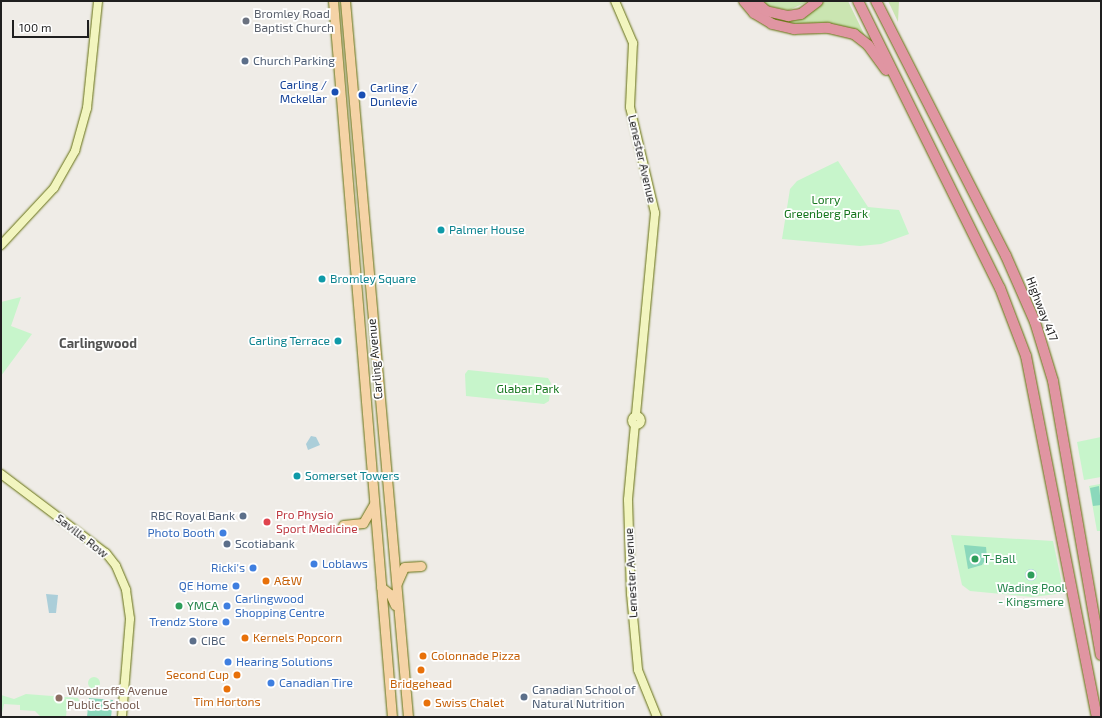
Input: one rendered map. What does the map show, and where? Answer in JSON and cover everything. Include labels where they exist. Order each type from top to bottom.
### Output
[{"type":"highway","points":[[744,1],[754,13],[772,24],[794,29],[828,28],[854,34],[880,59],[919,122]]},
{"type":"highway","points":[[755,1],[766,11],[788,16],[810,9],[818,1]]},
{"type":"highway","points":[[858,1],[1000,288],[1026,356],[1097,717]]},
{"type":"highway","name":"Highway 417","points":[[876,1],[1006,256],[1035,322],[1053,380],[1101,655]]},
{"type":"main road","name":"Carling Avenue","points":[[334,1],[392,717]]},
{"type":"main road","name":"Carling Avenue","points":[[345,1],[408,717]]},
{"type":"main road","points":[[344,525],[363,523],[375,499]]},
{"type":"main road","points":[[396,593],[402,569],[421,566]]},
{"type":"main road","points":[[381,586],[392,597],[399,616]]},
{"type":"street","points":[[1,245],[54,188],[75,151],[87,108],[98,1]]},
{"type":"street","name":"Lenester Avenue","points":[[615,1],[633,43],[630,107],[655,213],[636,415],[640,421],[635,424],[628,500],[631,594],[638,670],[657,717]]},
{"type":"street","name":"Saville Row","points":[[1,474],[106,553],[116,566],[126,590],[130,619],[122,717]]},
{"type":"green space","points":[[751,1],[780,19],[822,1],[848,1],[865,36],[858,32],[768,20]]},
{"type":"green space","points":[[763,1],[809,1],[789,10],[767,6]]},
{"type":"green space","points":[[888,1],[899,1],[898,22],[891,7]]},
{"type":"green space","name":"Lorry Greenberg Park","points":[[838,161],[868,207],[899,210],[909,234],[881,244],[860,246],[782,239],[790,189],[797,181]]},
{"type":"green space","points":[[21,297],[11,326],[32,334],[1,376],[1,302]]},
{"type":"green space","name":"Glabar Park","points":[[468,370],[548,378],[551,383],[549,401],[544,404],[466,396],[465,374]]},
{"type":"green space","points":[[1101,437],[1101,477],[1084,480],[1077,442]]},
{"type":"green space","points":[[1100,484],[1101,531],[1097,531],[1089,486]]},
{"type":"green space","points":[[1099,486],[1101,505],[1093,506],[1090,488]]},
{"type":"green space","points":[[951,535],[1053,541],[1064,593],[1033,597],[970,591],[962,585]]},
{"type":"green space","name":"T-Ball","points":[[964,545],[986,547],[987,557],[982,565],[968,569]]},
{"type":"green space","points":[[92,677],[96,677],[100,683],[96,689],[92,689],[88,685],[88,681]]},
{"type":"green space","points":[[26,694],[78,698],[82,707],[67,706],[66,717],[41,717],[35,711],[20,710],[20,705],[4,704],[1,717],[1,695],[14,699]]},
{"type":"green space","points":[[89,698],[113,700],[111,717],[87,717]]},
{"type":"water","points":[[311,436],[316,437],[320,445],[308,450],[306,444]]},
{"type":"water","name":"Wading Pool - Kingsmere","points":[[1029,569],[1033,569],[1037,575],[1033,581],[1029,581],[1025,577],[1025,573]]},
{"type":"water","points":[[46,594],[58,595],[56,613],[49,613]]},
{"type":"place","name":"Bromley Road Baptist Church","points":[[246,21]]},
{"type":"place","name":"Church Parking","points":[[245,61]]},
{"type":"place","name":"Carling / Mckellar","points":[[335,92]]},
{"type":"place","name":"Carling / Dunlevie","points":[[362,95]]},
{"type":"place","name":"Palmer House","points":[[441,230]]},
{"type":"place","name":"Bromley Square","points":[[322,279]]},
{"type":"place","name":"Carling Terrace","points":[[338,341]]},
{"type":"place","name":"Somerset Towers","points":[[297,476]]},
{"type":"place","name":"RBC Royal Bank","points":[[243,516]]},
{"type":"place","name":"Pro Physio Sport Medicine","points":[[267,522]]},
{"type":"place","name":"Photo Booth","points":[[223,533]]},
{"type":"place","name":"Scotiabank","points":[[227,544]]},
{"type":"place","name":"T-Ball","points":[[975,559]]},
{"type":"place","name":"Loblaws","points":[[314,564]]},
{"type":"place","name":"Ricki's","points":[[253,568]]},
{"type":"place","name":"Wading Pool - Kingsmere","points":[[1031,575]]},
{"type":"place","name":"A&W","points":[[266,581]]},
{"type":"place","name":"QE Home","points":[[236,586]]},
{"type":"place","name":"YMCA","points":[[179,606]]},
{"type":"place","name":"Carlingwood Shopping Centre","points":[[227,606]]},
{"type":"place","name":"Trendz Store","points":[[226,622]]},
{"type":"place","name":"Kernels Popcorn","points":[[245,638]]},
{"type":"place","name":"CIBC","points":[[193,641]]},
{"type":"place","name":"Colonnade Pizza","points":[[423,656]]},
{"type":"place","name":"Hearing Solutions","points":[[228,662]]},
{"type":"place","name":"Bridgehead","points":[[421,670]]},
{"type":"place","name":"Second Cup","points":[[237,675]]},
{"type":"place","name":"Canadian Tire","points":[[271,683]]},
{"type":"place","name":"Tim Hortons","points":[[227,689]]},
{"type":"place","name":"Canadian School of Natural Nutrition","points":[[524,697]]},
{"type":"place","name":"Woodroffe Avenue Public School","points":[[59,698]]},
{"type":"place","name":"Swiss Chalet","points":[[427,703]]},
{"type":"district","name":"Carlingwood","points":[[98,343]]}]
